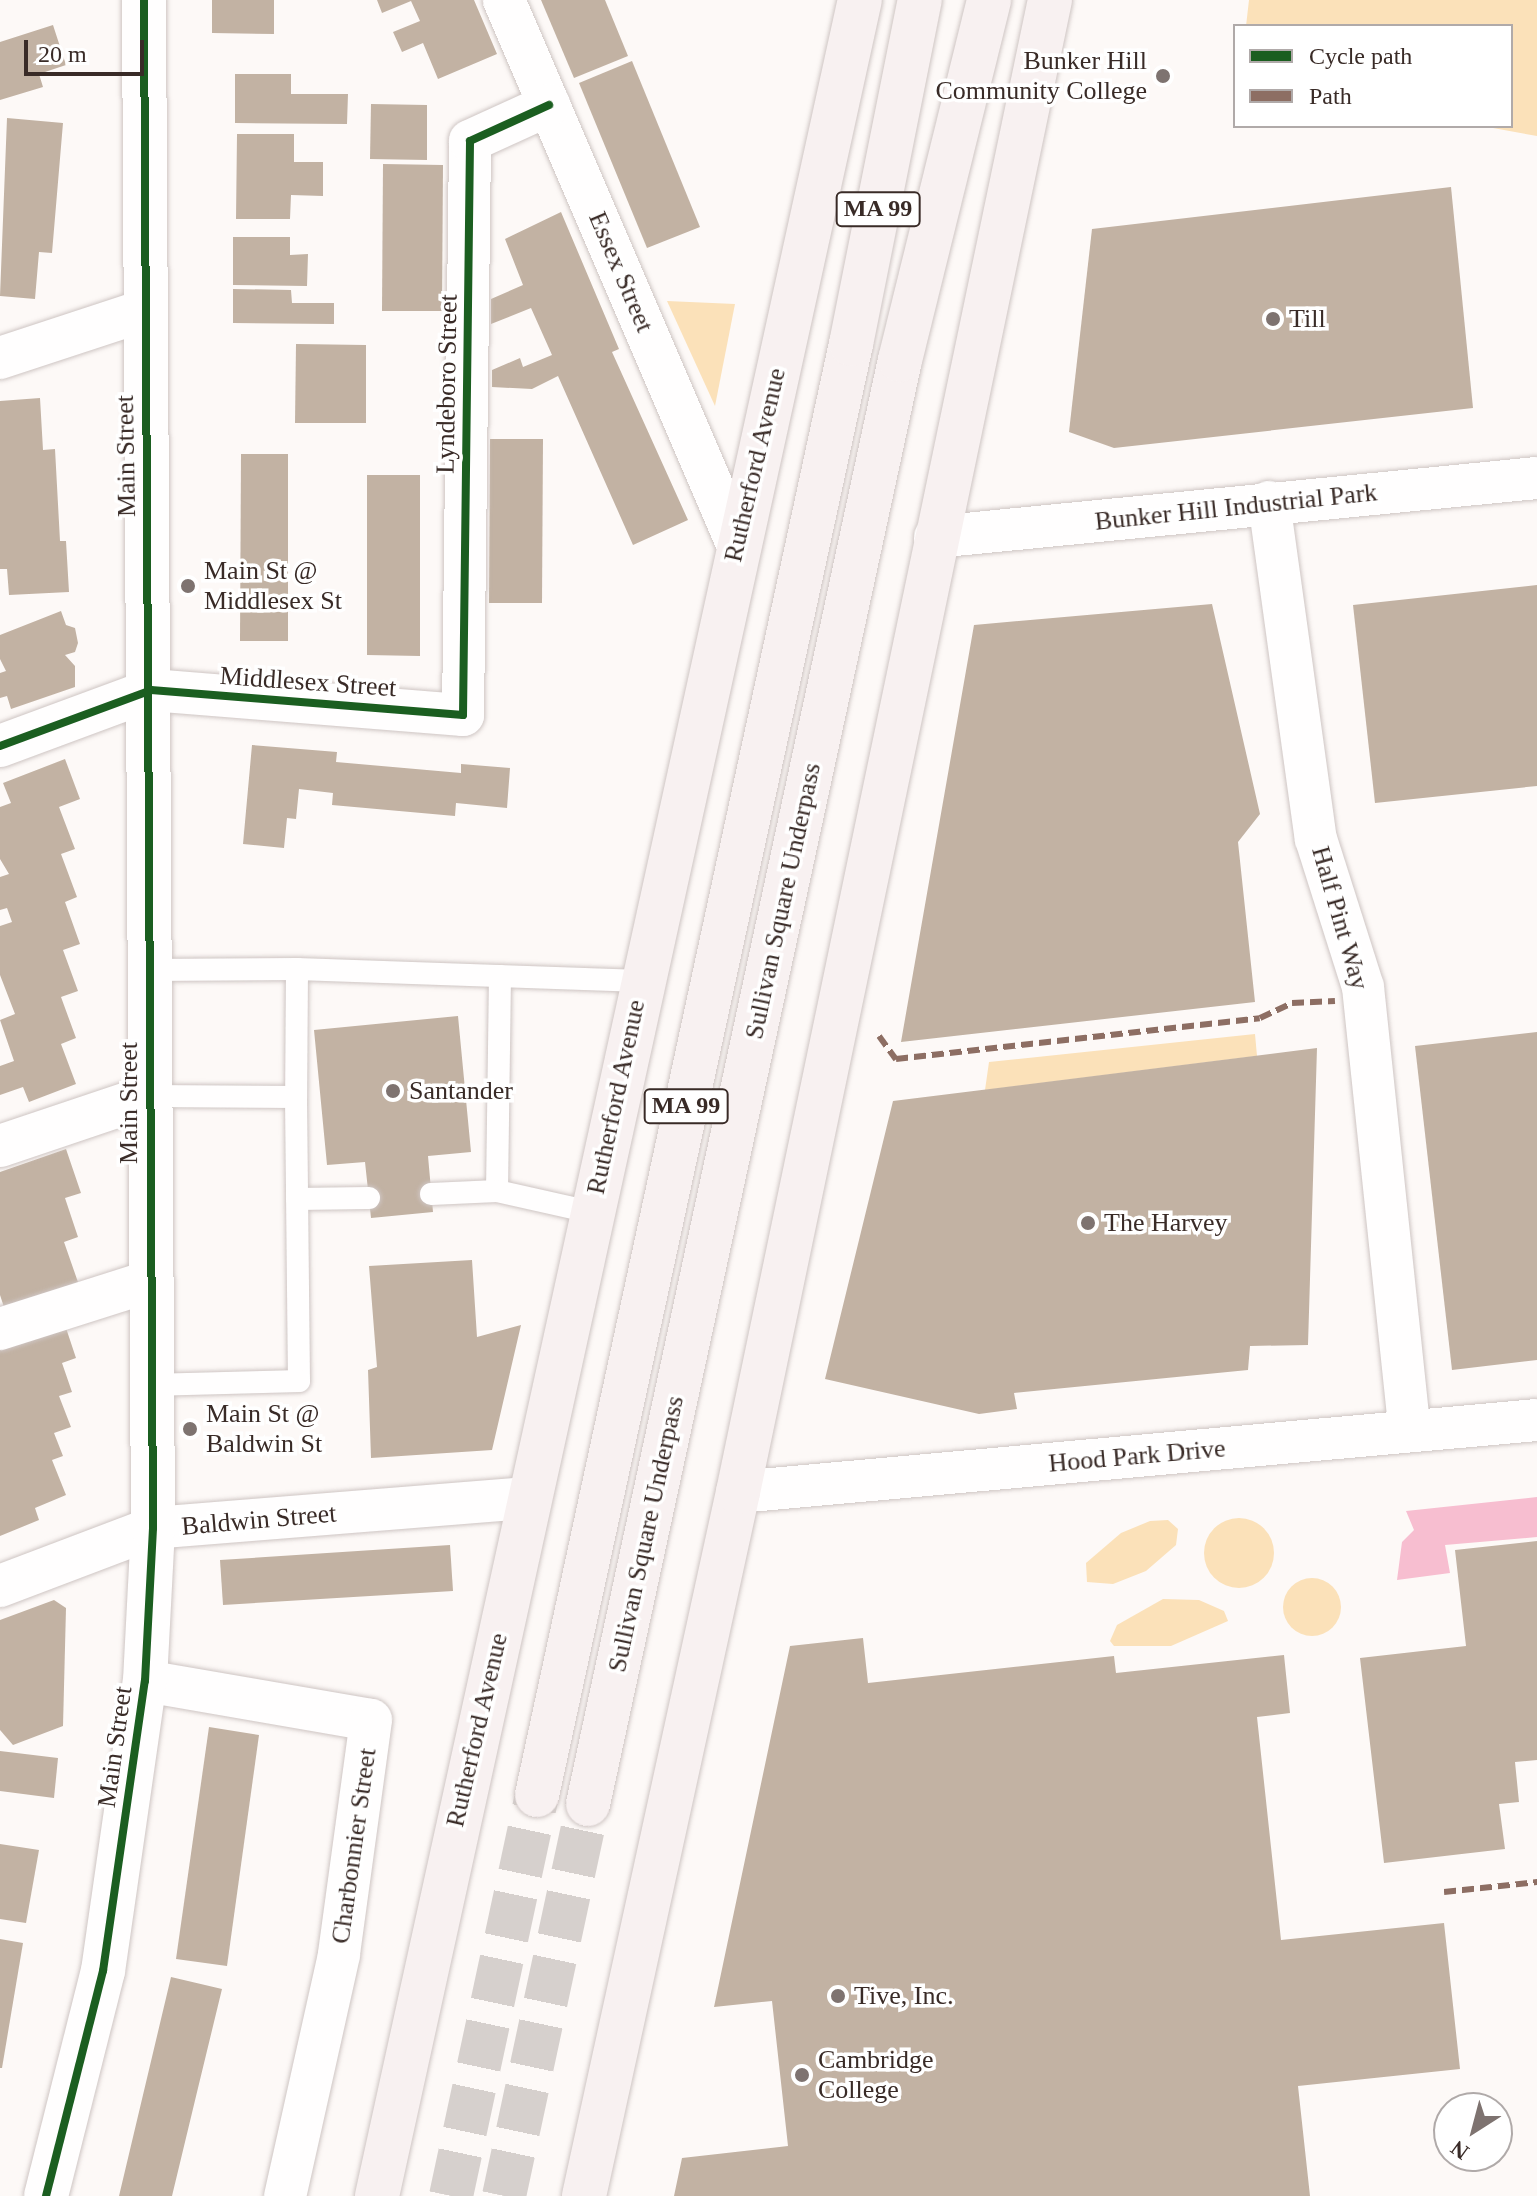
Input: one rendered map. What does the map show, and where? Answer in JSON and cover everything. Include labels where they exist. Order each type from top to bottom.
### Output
[{"type":"main road","name":"Main Street","points":[[46,2196],[103,1971],[145,1681],[153,1528],[149,1096],[151,690],[143,311],[144,0]]},
{"type":"main road","name":"Rutherford Avenue","points":[[377,2196],[737,544],[860,0]]},
{"type":"main road","name":"Sullivan Square Underpass","points":[[537,1795],[920,0]]},
{"type":"main road","name":"Sullivan Square Underpass","points":[[588,1804],[900,360],[989,0]]},
{"type":"main road","points":[[584,2196],[738,1492],[935,537],[1050,0]]},
{"type":"street","name":"Essex Street","points":[[504,0],[737,544]]},
{"type":"street","name":"Lyndeboro Street","points":[[463,715],[470,141],[549,105]]},
{"type":"street","points":[[0,358],[143,311]]},
{"type":"street","name":"Bunker Hill Industrial Park","points":[[935,537],[1537,478]]},
{"type":"street","name":"Half Pint Way","points":[[1269,502],[1316,839],[1363,987],[1410,1431]]},
{"type":"street","points":[[0,746],[151,690]]},
{"type":"street","name":"Middlesex Street","points":[[151,690],[463,715]]},
{"type":"street","points":[[0,1146],[149,1096]]},
{"type":"street","points":[[0,1329],[150,1281]]},
{"type":"street","name":"Hood Park Drive","points":[[738,1492],[1537,1420]]},
{"type":"street","name":"Baldwin Street","points":[[0,1586],[153,1528],[529,1498]]},
{"type":"street","name":"Charbonnier Street","points":[[145,1681],[371,1720],[339,1955],[285,2196]]},
{"type":"lane","points":[[149,970],[297,969],[642,981]]},
{"type":"lane","points":[[151,1385],[299,1381],[297,969]]},
{"type":"lane","points":[[497,1191],[500,976]]},
{"type":"lane","points":[[149,1096],[296,1097]]},
{"type":"lane","points":[[431,1194],[497,1191],[591,1212]]},
{"type":"lane","points":[[297,1199],[369,1198]]},
{"type":"shaded area","points":[[1249,0],[1537,0],[1537,136],[1493,128],[1513,128],[1513,24],[1246,24]]},
{"type":"shaded area","points":[[667,301],[735,304],[715,406]]},
{"type":"shaded area","points":[[1255,1034],[1257,1056],[985,1090],[989,1062]]},
{"type":"shaded area","points":[[1537,1497],[1537,1537],[1445,1545],[1450,1573],[1397,1580],[1402,1542],[1414,1530],[1406,1511]]},
{"type":"shaded area","points":[[1246,1518],[1268,1533],[1274,1553],[1272,1567],[1264,1578],[1253,1586],[1232,1588],[1214,1578],[1206,1567],[1204,1546],[1214,1528],[1225,1520]]},
{"type":"shaded area","points":[[1168,1520],[1178,1529],[1176,1545],[1146,1571],[1113,1584],[1087,1582],[1086,1563],[1121,1533],[1150,1521]]},
{"type":"shaded area","points":[[1312,1578],[1332,1587],[1341,1607],[1332,1627],[1312,1636],[1292,1627],[1283,1607],[1292,1587]]},
{"type":"shaded area","points":[[1163,1599],[1199,1600],[1224,1611],[1228,1621],[1171,1646],[1114,1646],[1110,1641],[1117,1625]]},
{"type":"building","points":[[212,0],[274,0],[274,34],[212,33]]},
{"type":"building","points":[[377,0],[474,0],[497,54],[438,79],[423,43],[402,52],[393,32],[420,21],[411,1],[382,13]]},
{"type":"building","points":[[541,0],[605,0],[628,56],[574,78]]},
{"type":"building","points":[[53,25],[66,65],[39,74],[43,87],[0,100],[0,42]]},
{"type":"building","points":[[632,61],[700,227],[647,248],[579,83]]},
{"type":"building","points":[[235,74],[291,74],[291,94],[348,94],[347,124],[235,123]]},
{"type":"building","points":[[371,104],[427,105],[427,160],[370,159]]},
{"type":"building","points":[[7,118],[63,123],[52,253],[39,252],[35,299],[0,296]]},
{"type":"building","points":[[237,134],[294,134],[294,162],[323,162],[323,196],[291,195],[290,219],[236,219]]},
{"type":"building","points":[[383,164],[443,165],[442,311],[382,311]]},
{"type":"building","name":"Till","points":[[1451,187],[1473,408],[1114,448],[1069,432],[1092,229]]},
{"type":"building","points":[[561,212],[619,349],[612,352],[688,520],[633,545],[558,376],[532,389],[492,387],[492,370],[520,358],[523,367],[552,355],[531,308],[491,324],[491,299],[523,285],[505,239]]},
{"type":"building","points":[[233,237],[290,237],[290,255],[308,254],[307,286],[233,285]]},
{"type":"building","points":[[233,289],[291,290],[292,303],[334,303],[334,324],[233,323]]},
{"type":"building","points":[[296,344],[366,345],[366,423],[295,423]]},
{"type":"building","points":[[40,398],[43,450],[55,449],[60,541],[66,541],[69,592],[9,595],[7,569],[0,569],[0,401]]},
{"type":"building","points":[[490,439],[543,439],[542,603],[489,603]]},
{"type":"building","points":[[241,454],[288,454],[288,641],[240,641]]},
{"type":"building","points":[[367,475],[420,475],[420,656],[367,655]]},
{"type":"building","points":[[1537,585],[1537,786],[1375,803],[1353,605]]},
{"type":"building","points":[[1212,604],[1260,814],[1238,842],[1255,1002],[901,1042],[974,625]]},
{"type":"building","points":[[61,611],[66,625],[75,628],[78,643],[75,652],[65,655],[75,666],[75,687],[11,709],[7,696],[0,698],[0,673],[6,671],[0,659],[0,635]]},
{"type":"building","points":[[252,745],[337,752],[336,762],[461,773],[461,764],[510,768],[507,808],[456,803],[455,816],[332,805],[333,793],[299,789],[296,819],[287,818],[284,848],[243,844]]},
{"type":"building","points":[[65,759],[80,799],[59,807],[75,849],[61,854],[77,897],[65,902],[80,944],[63,950],[78,991],[61,997],[76,1038],[61,1044],[76,1084],[29,1102],[23,1087],[0,1095],[0,1066],[14,1061],[0,1020],[15,1014],[0,975],[0,926],[12,922],[7,908],[0,910],[0,877],[9,874],[0,859],[0,807],[11,803],[3,783]]},
{"type":"building","name":"Santander","points":[[458,1016],[471,1152],[428,1156],[433,1212],[371,1218],[365,1162],[327,1165],[314,1030]]},
{"type":"building","points":[[1537,1032],[1537,1360],[1452,1370],[1415,1046]]},
{"type":"building","name":"The Harvey","points":[[1317,1048],[1308,1345],[1250,1346],[1248,1370],[1014,1393],[1017,1409],[979,1414],[825,1379],[893,1101]]},
{"type":"building","points":[[66,1149],[81,1193],[65,1198],[78,1237],[64,1242],[79,1285],[5,1310],[0,1295],[0,1172]]},
{"type":"building","points":[[472,1260],[477,1337],[521,1325],[492,1450],[371,1458],[368,1370],[377,1367],[369,1266]]},
{"type":"building","points":[[66,1328],[76,1358],[62,1363],[72,1392],[59,1396],[71,1427],[54,1433],[63,1456],[52,1460],[66,1495],[35,1508],[39,1520],[0,1536],[0,1349]]},
{"type":"building","points":[[1537,1541],[1537,1760],[1515,1762],[1519,1802],[1499,1804],[1505,1849],[1384,1863],[1360,1658],[1466,1646],[1455,1550]]},
{"type":"building","points":[[450,1545],[453,1591],[223,1605],[220,1560]]},
{"type":"building","points":[[54,1600],[66,1608],[63,1726],[13,1745],[0,1730],[0,1620]]},
{"type":"building","points":[[863,1638],[868,1683],[1114,1656],[1116,1673],[1284,1655],[1290,1713],[1257,1717],[1281,1940],[1444,1923],[1460,2069],[1298,2086],[1310,2196],[674,2196],[682,2158],[788,2146],[772,2001],[714,2007],[790,1646]]},
{"type":"building","points":[[209,1727],[259,1735],[227,1966],[176,1959]]},
{"type":"building","points":[[0,1751],[58,1758],[54,1798],[0,1791]]},
{"type":"building","points":[[0,1844],[39,1850],[26,1923],[0,1919]]},
{"type":"building","points":[[0,1939],[23,1943],[2,2068],[0,2068]]},
{"type":"building","points":[[171,1977],[222,1989],[172,2196],[119,2196]]},
{"type":"tunnel","points":[[451,2196],[537,1795]]},
{"type":"tunnel","points":[[504,2196],[588,1804]]},
{"type":"marked path","points":[[879,1036],[896,1059],[1260,1018],[1292,1003],[1335,1001]]},
{"type":"marked path","points":[[1444,1892],[1537,1882]]},
{"type":"cycle path","points":[[46,2196],[103,1971],[145,1681],[153,1528],[144,0]]},
{"type":"cycle path","points":[[0,746],[151,690],[463,715],[470,141],[549,105]]},
{"type":"place","name":"Bunker Hill Community College","points":[[1163,76]]},
{"type":"place","name":"Till","points":[[1273,319]]},
{"type":"place","name":"Main St @ Middlesex St","points":[[188,586]]},
{"type":"place","name":"Santander","points":[[393,1091]]},
{"type":"place","name":"The Harvey","points":[[1088,1223]]},
{"type":"place","name":"Main St @ Baldwin St","points":[[190,1429]]},
{"type":"place","name":"Tive, Inc.","points":[[838,1996]]},
{"type":"place","name":"Cambridge College","points":[[802,2075]]}]
